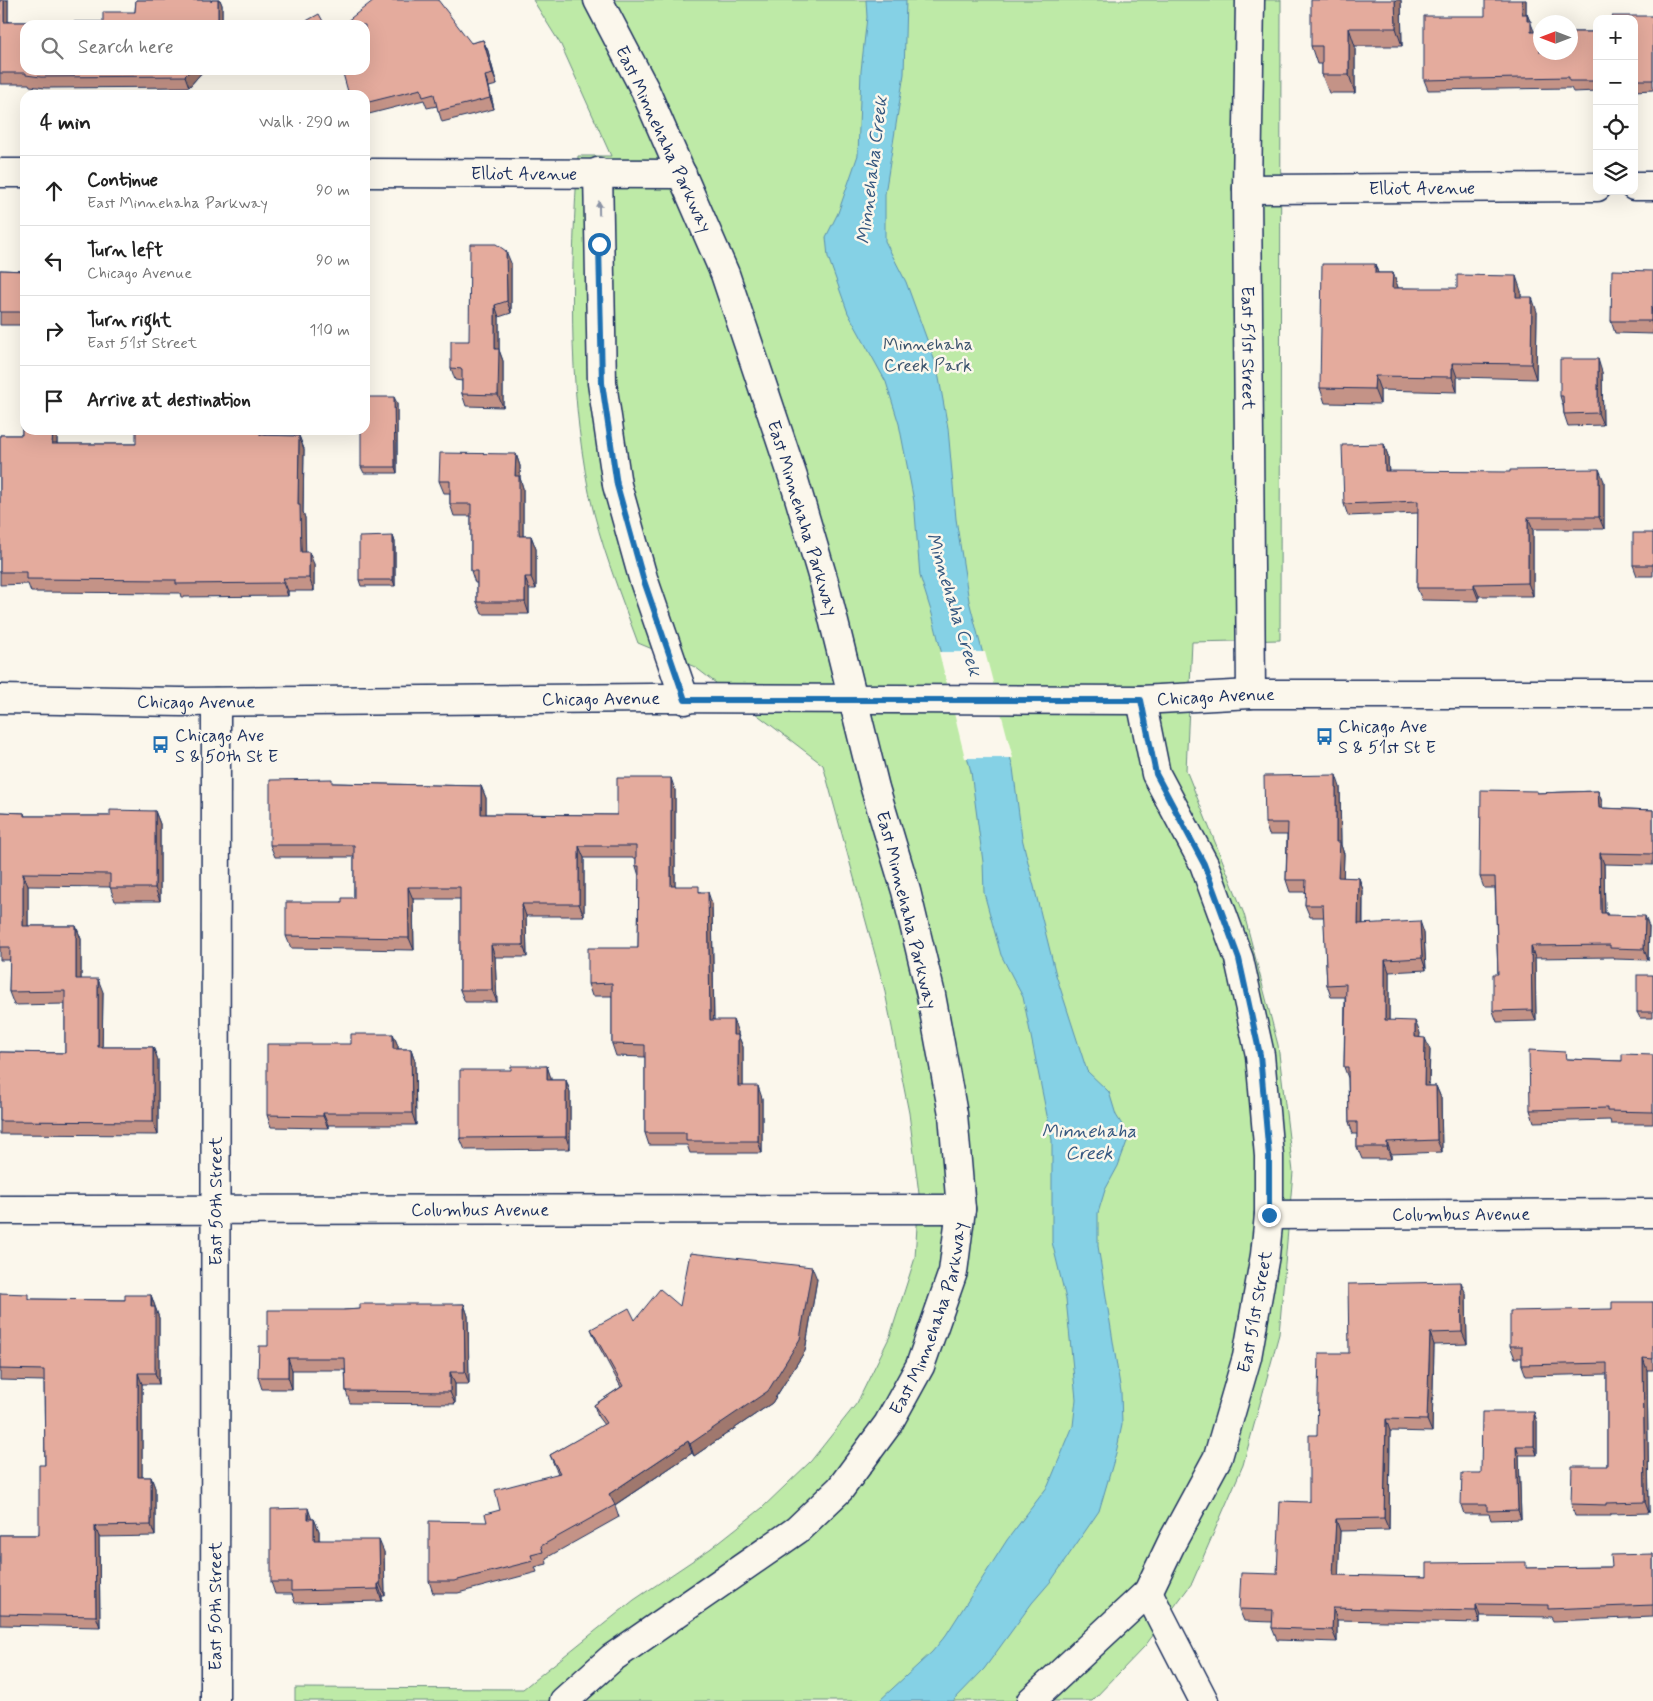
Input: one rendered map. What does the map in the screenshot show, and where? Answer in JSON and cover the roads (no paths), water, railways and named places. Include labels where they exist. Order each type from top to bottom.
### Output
[{"type":"street","name":"East Minnehaha Parkway","points":[[564,1701],[612,1658],[797,1530],[840,1489],[888,1424],[920,1366],[953,1272],[961,1209],[953,1114],[931,995],[906,891],[875,788],[824,582],[794,477],[725,274],[645,90],[598,0]]},
{"type":"street","name":"East 51st Street","points":[[1250,0],[1247,189],[1251,694]]},
{"type":"street","name":"Elliot Avenue","points":[[370,173],[598,172],[682,174]]},
{"type":"street","points":[[598,172],[602,383],[617,485],[643,578],[685,700]]},
{"type":"street","points":[[0,173],[20,173]]},
{"type":"street","name":"Elliot Avenue","points":[[1247,189],[1593,186]]},
{"type":"street","points":[[1638,186],[1653,186]]},
{"type":"street","name":"Chicago Avenue","points":[[0,699],[216,702],[1078,698],[1141,700],[1251,694],[1653,694]]},
{"type":"street","name":"East 51st Street","points":[[1141,700],[1156,774],[1204,864],[1239,959],[1260,1055],[1269,1156],[1269,1215],[1265,1255],[1247,1357],[1218,1457],[1172,1542],[1148,1592]]},
{"type":"street","name":"East 50th Street","points":[[215,1701],[217,1209],[216,702]]},
{"type":"street","name":"Columbus Avenue","points":[[0,1210],[961,1209]]},
{"type":"street","name":"Columbus Avenue","points":[[1269,1215],[1653,1213]]},
{"type":"street","points":[[1031,1701],[1148,1592],[1204,1701]]},
{"type":"water","name":"Minnehaha Creek","points":[[866,0],[906,0],[904,74],[885,194],[885,241],[906,282],[937,367],[948,428],[956,519],[969,601],[1013,768],[1022,838],[1056,975],[1087,1071],[1109,1092],[1116,1115],[1129,1136],[1118,1166],[1105,1190],[1098,1213],[1098,1246],[1121,1392],[1122,1425],[1099,1511],[1051,1581],[1032,1603],[984,1669],[953,1701],[879,1701],[932,1652],[946,1635],[1007,1540],[1048,1486],[1073,1426],[1076,1399],[1066,1299],[1052,1242],[1052,1140],[1023,997],[1001,955],[984,893],[983,862],[971,772],[932,614],[920,576],[914,501],[899,424],[886,382],[848,313],[828,257],[826,237],[838,213],[858,155],[861,71],[867,17]]},
{"type":"place","name":"Chicago Ave S & 51st St E","points":[[1324,736]]},
{"type":"place","name":"Chicago Ave S & 50th St E","points":[[161,745]]},
{"type":"park label","name":"Minnehaha Creek Park","points":[[928,354]]}]
